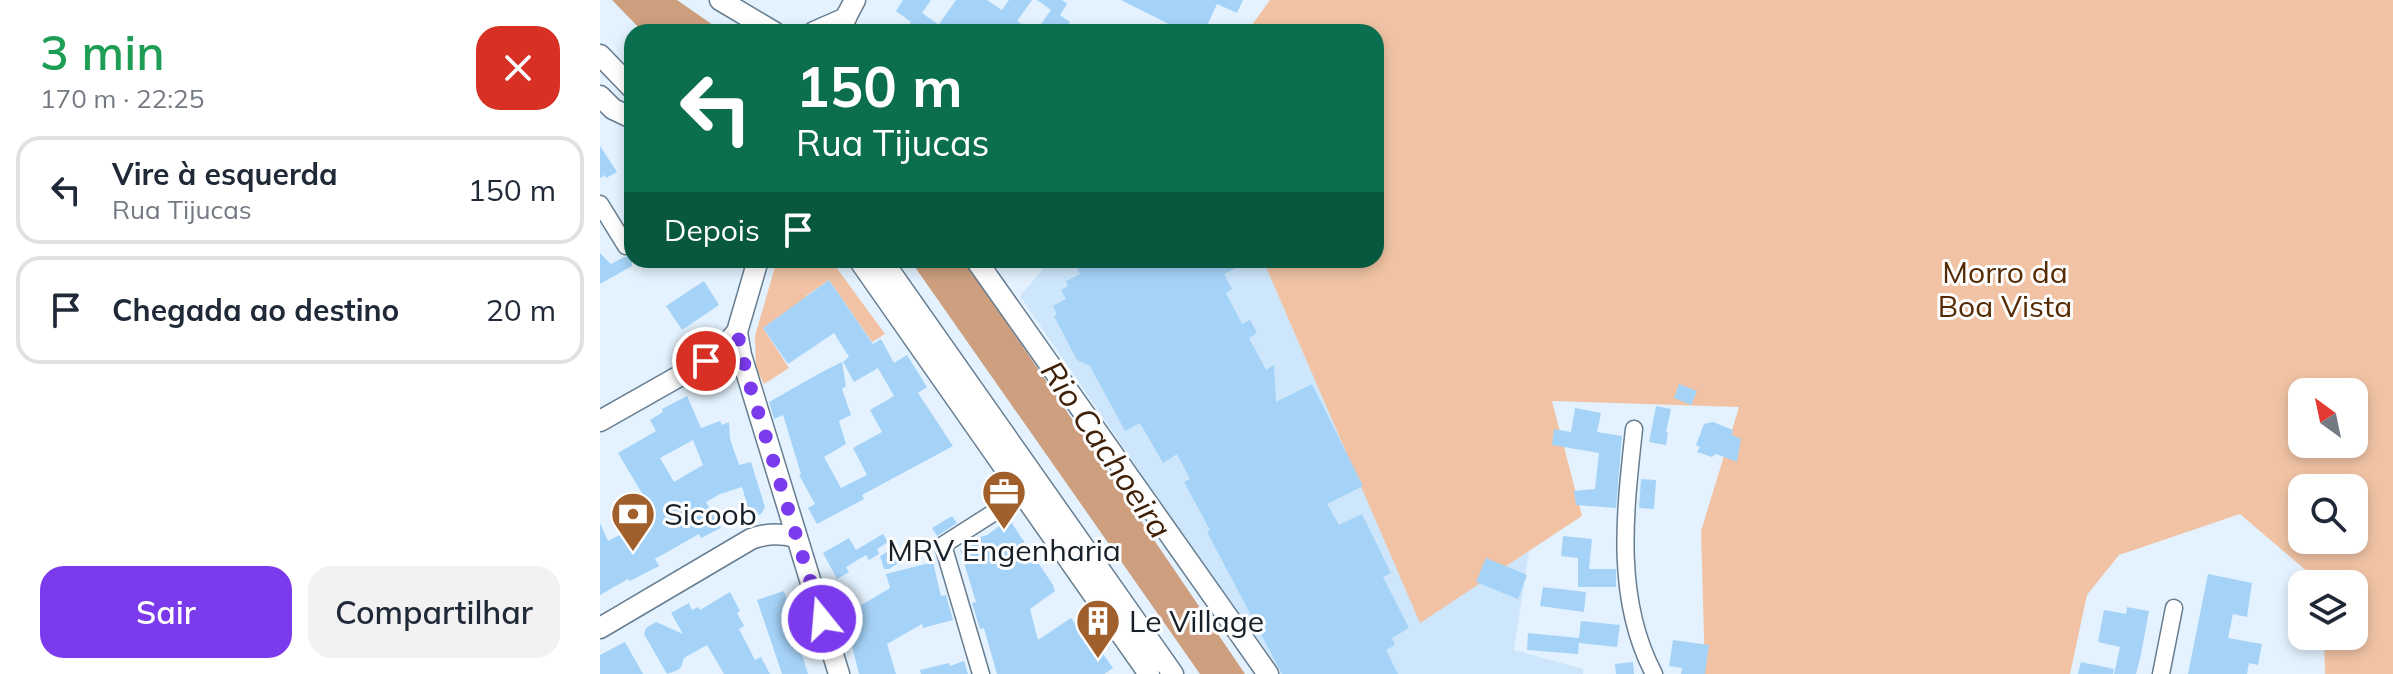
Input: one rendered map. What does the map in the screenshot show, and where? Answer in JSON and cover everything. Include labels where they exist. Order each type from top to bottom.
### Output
[{"type":"main road","points":[[720,0],[760,24]]},
{"type":"main road","points":[[600,55],[624,80]]},
{"type":"main road","points":[[600,421],[721,350],[737,332],[756,268]]},
{"type":"main road","points":[[865,268],[1149,674]]},
{"type":"main road","points":[[888,268],[1173,674]]},
{"type":"main road","points":[[982,268],[1268,674]]},
{"type":"main road","points":[[737,332],[747,376],[839,674]]},
{"type":"main road","points":[[600,628],[751,539],[770,533],[796,537]]},
{"type":"street","points":[[600,204],[624,243]]},
{"type":"street","points":[[1634,429],[1625,513],[1627,579],[1633,623],[1654,674]]},
{"type":"street","points":[[981,674],[943,545],[1023,494]]},
{"type":"street","points":[[2161,674],[2174,608]]},
{"type":"shaded area","points":[[612,0],[677,0],[712,24],[635,24]]},
{"type":"shaded area","points":[[916,268],[969,268],[1245,674],[1200,674]]},
{"type":"shaded area","points":[[1044,268],[1266,268],[1420,622],[1529,551],[1514,650],[1583,669],[1583,674],[1278,674],[1020,296]]},
{"type":"green space","name":"Morro da Boa Vista","points":[[1270,0],[2393,0],[2393,674],[2325,674],[2324,650],[2368,650],[2368,570],[2306,570],[2240,514],[2119,555],[2087,595],[2070,674],[1705,674],[1701,531],[1739,407],[1552,401],[1582,516],[1420,623],[1266,268],[1384,268],[1384,24],[1253,24]]},
{"type":"green space","points":[[775,268],[837,268],[885,334],[872,342],[829,280],[806,296],[815,310],[799,303],[763,328],[789,368],[764,384],[756,368],[755,336]]},
{"type":"building","points":[[903,0],[931,0],[922,13],[938,24],[910,24],[911,22],[896,11]]},
{"type":"building","points":[[956,0],[987,0],[1002,10],[1009,0],[1032,0],[1017,21],[1022,24],[939,24]]},
{"type":"building","points":[[1037,0],[1062,0],[1067,4],[1060,15],[1069,24],[1041,24],[1051,10]]},
{"type":"building","points":[[1121,0],[1243,0],[1237,13],[1217,4],[1208,24],[1169,24]]},
{"type":"building","points":[[600,146],[617,172],[606,178],[605,175],[600,178]]},
{"type":"building","points":[[600,253],[611,264],[624,257],[624,268],[628,268],[600,284]]},
{"type":"building","points":[[1077,268],[1236,268],[1224,274],[1232,289],[1226,293],[1242,324],[1250,320],[1257,333],[1249,338],[1266,370],[1274,365],[1276,402],[1312,384],[1363,486],[1327,504],[1339,525],[1362,514],[1391,573],[1383,577],[1409,628],[1392,638],[1395,645],[1386,650],[1398,674],[1282,674],[1207,532],[1210,530],[1184,482],[1190,479],[1177,454],[1163,463],[1140,423],[1125,431],[1090,366],[1077,360],[1054,316],[1057,315],[1053,306],[1066,299],[1061,290],[1068,286],[1066,281],[1080,274]]},
{"type":"building","points":[[829,280],[873,344],[881,339],[894,363],[907,355],[927,387],[918,393],[953,446],[862,495],[864,499],[817,524],[808,508],[815,504],[799,475],[783,415],[774,419],[769,402],[842,362],[846,386],[842,389],[851,415],[839,421],[846,444],[824,457],[841,488],[867,475],[853,448],[882,432],[870,410],[894,396],[878,368],[854,382],[843,362],[849,357],[834,333],[788,364],[763,328]]},
{"type":"building","points":[[704,281],[719,305],[682,330],[666,306]]},
{"type":"building","points":[[1679,384],[1697,391],[1691,405],[1674,398]]},
{"type":"building","points":[[687,396],[701,428],[720,421],[722,425],[729,422],[730,439],[739,465],[751,462],[765,507],[761,514],[751,518],[742,487],[720,494],[706,502],[721,528],[701,538],[699,534],[655,559],[659,566],[600,595],[600,523],[608,541],[647,521],[638,506],[646,500],[618,453],[656,431],[650,420],[663,412],[662,409]],"holes":[[[693,440],[703,465],[674,482],[660,458]]]},
{"type":"building","points":[[1656,406],[1671,409],[1666,445],[1649,442]]},
{"type":"building","points":[[1575,408],[1601,413],[1597,432],[1622,436],[1616,508],[1576,505],[1574,491],[1595,489],[1599,453],[1552,445],[1554,429],[1571,432]]},
{"type":"building","points":[[1713,422],[1733,430],[1732,435],[1741,439],[1737,462],[1716,454],[1712,457],[1697,452],[1700,447],[1696,445],[1704,424]]},
{"type":"building","points":[[1641,479],[1656,480],[1654,509],[1639,508]]},
{"type":"building","points":[[952,516],[957,523],[937,536],[932,528]]},
{"type":"building","points":[[1009,519],[1055,591],[1030,609],[1038,640],[1071,618],[1097,654],[1101,651],[1113,668],[1104,674],[997,674],[984,628],[980,629],[972,603],[976,602],[960,550],[981,540],[980,537]]},
{"type":"building","points":[[883,534],[888,542],[877,549],[879,554],[869,560],[866,555],[846,567],[849,572],[837,579],[823,553],[849,538],[856,550]]},
{"type":"building","points":[[1563,536],[1592,539],[1589,569],[1616,569],[1616,587],[1578,587],[1578,558],[1561,556]]},
{"type":"building","points":[[897,546],[905,559],[884,569],[880,556]]},
{"type":"building","points":[[1486,558],[1527,575],[1518,599],[1476,582]]},
{"type":"building","points":[[933,562],[941,596],[946,595],[953,620],[923,628],[922,624],[887,644],[896,674],[859,674],[850,638],[853,637],[841,617],[890,588],[886,574]]},
{"type":"building","points":[[2208,574],[2252,583],[2247,617],[2233,614],[2228,638],[2262,644],[2258,665],[2249,663],[2247,674],[2188,674]]},
{"type":"building","points":[[1543,587],[1586,592],[1584,612],[1540,606]]},
{"type":"building","points":[[784,591],[808,674],[782,674],[757,600]]},
{"type":"building","points":[[730,592],[744,626],[739,629],[755,660],[761,657],[770,674],[724,674],[707,645],[684,658],[678,670],[667,674],[644,634],[646,628],[656,622],[683,634],[671,613],[689,603],[692,610],[698,607],[700,610]]},
{"type":"building","points":[[2127,607],[2149,611],[2141,654],[2136,674],[2114,674],[2120,647],[2098,642],[2104,610],[2126,614]]},
{"type":"building","points":[[1581,621],[1620,625],[1617,647],[1579,643],[1578,654],[1527,650],[1528,633],[1579,638]]},
{"type":"building","points":[[1673,640],[1709,645],[1705,674],[1681,674],[1682,668],[1669,666]]},
{"type":"building","points":[[625,642],[643,674],[600,674],[600,655]]},
{"type":"building","points":[[964,661],[968,674],[921,674],[920,670]]},
{"type":"building","points":[[1633,662],[1634,674],[1616,674],[1615,664]]},
{"type":"building","points":[[2081,662],[2114,669],[2113,674],[2078,674]]},
{"type":"place","name":"MRV Engenharia","points":[[1004,531]]},
{"type":"place","name":"Sicoob","points":[[633,553]]},
{"type":"place","name":"Le Village","points":[[1098,660]]},
{"type":"route","points":[[706,361],[737,332],[747,376],[822,619]]},
{"type":"water label","name":"Rio Cachoeira","points":[[1107,449]]}]
